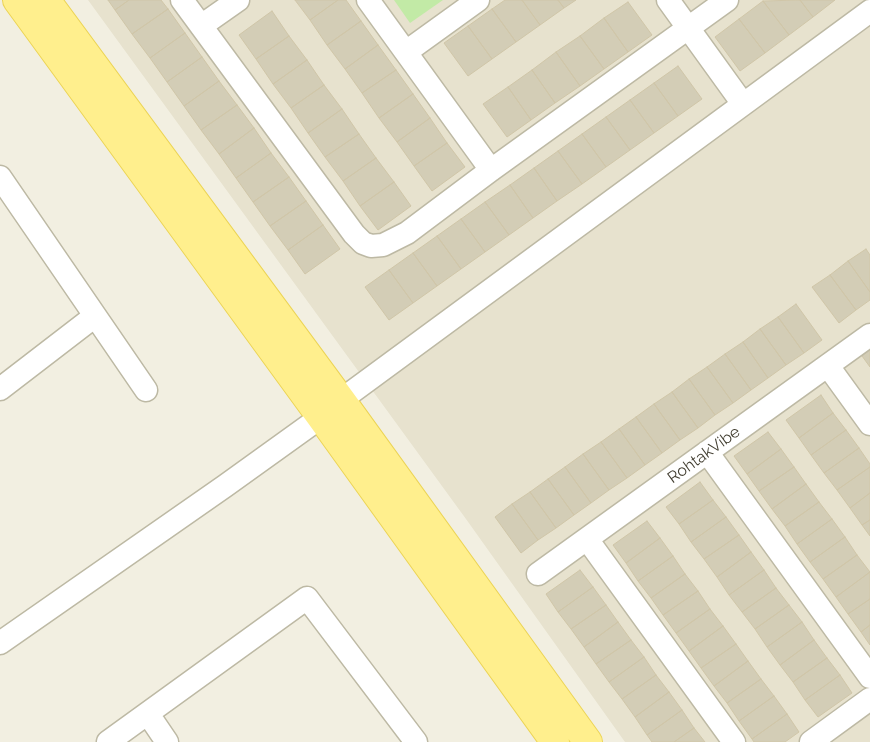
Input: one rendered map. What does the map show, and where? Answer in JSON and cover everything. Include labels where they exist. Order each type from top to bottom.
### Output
[{"type":"main road","points":[[17,0],[588,742]]},
{"type":"main road","points":[[46,0],[331,408],[555,742]]},
{"type":"street","points":[[182,0],[354,234],[363,243],[371,246],[383,245],[407,233],[727,0]]},
{"type":"street","points":[[201,26],[238,0]]},
{"type":"street","points":[[368,0],[491,170]]},
{"type":"street","points":[[406,52],[478,0]]},
{"type":"street","points":[[668,0],[744,104]]},
{"type":"street","points":[[0,643],[217,492],[870,11]]},
{"type":"street","points":[[0,177],[146,390]]},
{"type":"street","points":[[0,390],[95,316]]},
{"type":"street","name":"RohtakVibe","points":[[538,574],[870,335]]},
{"type":"street","points":[[828,366],[870,424]]},
{"type":"street","points":[[707,452],[870,677]]},
{"type":"street","points":[[587,539],[734,742]]},
{"type":"street","points":[[108,742],[307,598],[415,742]]},
{"type":"street","points":[[811,742],[870,700]]},
{"type":"street","points":[[148,714],[167,742]]},
{"type":"shaded area","points":[[88,0],[870,0],[870,742],[625,742],[466,519]]},
{"type":"green space","points":[[394,0],[443,0],[410,23]]},
{"type":"building","points":[[108,0],[129,0],[115,10]]},
{"type":"building","points":[[129,0],[161,0],[168,9],[132,34],[115,10]]},
{"type":"building","points":[[295,0],[338,0],[310,20]]},
{"type":"building","points":[[338,0],[346,0],[361,21],[327,45],[310,20]]},
{"type":"building","points":[[505,0],[522,0],[540,25],[516,42],[492,9]]},
{"type":"building","points":[[522,0],[558,0],[564,8],[540,25]]},
{"type":"building","points":[[558,0],[576,0],[564,8]]},
{"type":"building","points":[[800,0],[835,0],[813,17]]},
{"type":"building","points":[[800,0],[813,17],[789,35],[763,1]]},
{"type":"building","points":[[763,1],[789,35],[765,53],[739,19]]},
{"type":"building","points":[[628,2],[652,35],[628,52],[604,18]]},
{"type":"building","points":[[168,9],[185,33],[150,58],[132,34]]},
{"type":"building","points":[[492,9],[516,42],[492,59],[468,26]]},
{"type":"building","points":[[272,11],[289,36],[256,59],[239,35]]},
{"type":"building","points":[[604,18],[628,52],[604,69],[580,36]]},
{"type":"building","points":[[739,19],[765,53],[740,71],[715,37]]},
{"type":"building","points":[[361,21],[378,45],[345,69],[327,45]]},
{"type":"building","points":[[468,26],[492,59],[468,76],[444,43]]},
{"type":"building","points":[[185,33],[202,57],[167,82],[150,58]]},
{"type":"building","points":[[289,36],[307,60],[273,84],[256,59]]},
{"type":"building","points":[[580,36],[604,69],[580,86],[556,52]]},
{"type":"building","points":[[378,45],[396,70],[362,93],[345,69]]},
{"type":"building","points":[[556,52],[580,86],[555,103],[532,70]]},
{"type":"building","points":[[202,57],[219,81],[184,106],[167,82]]},
{"type":"building","points":[[307,60],[324,85],[291,108],[273,84]]},
{"type":"building","points":[[678,66],[702,99],[678,116],[654,83]]},
{"type":"building","points":[[396,70],[413,94],[379,118],[362,93]]},
{"type":"building","points":[[532,70],[555,103],[531,120],[508,87]]},
{"type":"building","points":[[219,81],[237,105],[201,130],[184,106]]},
{"type":"building","points":[[654,83],[678,116],[654,133],[630,100]]},
{"type":"building","points":[[324,85],[342,109],[308,133],[291,108]]},
{"type":"building","points":[[508,87],[531,120],[507,137],[483,104]]},
{"type":"building","points":[[413,94],[430,118],[397,142],[379,118]]},
{"type":"building","points":[[630,100],[654,133],[630,150],[606,117]]},
{"type":"building","points":[[237,105],[254,128],[219,154],[201,130]]},
{"type":"building","points":[[342,109],[359,134],[325,157],[308,133]]},
{"type":"building","points":[[606,117],[630,150],[606,167],[582,134]]},
{"type":"building","points":[[430,118],[447,143],[414,166],[397,142]]},
{"type":"building","points":[[254,128],[271,153],[236,178],[219,154]]},
{"type":"building","points":[[359,134],[376,158],[343,181],[325,157]]},
{"type":"building","points":[[582,134],[606,167],[582,184],[558,151]]},
{"type":"building","points":[[447,143],[465,167],[432,191],[414,166]]},
{"type":"building","points":[[558,151],[582,184],[557,201],[534,168]]},
{"type":"building","points":[[271,153],[289,177],[253,202],[236,178]]},
{"type":"building","points":[[376,158],[394,182],[360,206],[343,181]]},
{"type":"building","points":[[534,168],[557,201],[533,218],[510,185]]},
{"type":"building","points":[[289,177],[306,201],[270,226],[253,202]]},
{"type":"building","points":[[394,182],[411,206],[378,230],[360,206]]},
{"type":"building","points":[[510,185],[533,218],[509,235],[485,202]]},
{"type":"building","points":[[306,201],[323,225],[288,250],[270,226]]},
{"type":"building","points":[[485,202],[509,235],[485,252],[461,219]]},
{"type":"building","points":[[461,219],[485,252],[461,269],[437,236]]},
{"type":"building","points":[[323,225],[340,249],[305,274],[288,250]]},
{"type":"building","points":[[437,236],[461,269],[437,286],[413,253]]},
{"type":"building","points":[[866,249],[870,255],[870,292],[848,261]]},
{"type":"building","points":[[413,253],[437,286],[413,303],[389,270]]},
{"type":"building","points":[[848,261],[870,292],[870,300],[856,310],[830,275]]},
{"type":"building","points":[[389,270],[413,303],[389,320],[365,287]]},
{"type":"building","points":[[830,275],[856,310],[839,323],[812,287]]},
{"type":"building","points":[[796,304],[822,340],[804,353],[778,317]]},
{"type":"building","points":[[778,317],[804,353],[786,365],[760,329]]},
{"type":"building","points":[[760,329],[786,365],[768,378],[743,342]]},
{"type":"building","points":[[743,342],[768,378],[751,390],[725,354]]},
{"type":"building","points":[[870,350],[870,367],[862,356]]},
{"type":"building","points":[[725,354],[751,390],[733,403],[707,367]]},
{"type":"building","points":[[707,367],[733,403],[715,415],[689,379]]},
{"type":"building","points":[[689,379],[715,415],[698,428],[672,392]]},
{"type":"building","points":[[672,392],[698,428],[680,440],[654,404]]},
{"type":"building","points":[[821,395],[833,413],[799,438],[786,420]]},
{"type":"building","points":[[654,404],[680,440],[662,453],[636,417]]},
{"type":"building","points":[[833,413],[846,430],[811,455],[799,438]]},
{"type":"building","points":[[636,417],[662,453],[645,465],[619,429]]},
{"type":"building","points":[[619,429],[645,465],[627,478],[601,442]]},
{"type":"building","points":[[846,430],[859,448],[824,473],[811,455]]},
{"type":"building","points":[[768,432],[781,449],[747,474],[734,456]]},
{"type":"building","points":[[601,442],[627,478],[609,490],[583,454]]},
{"type":"building","points":[[859,448],[870,464],[870,467],[837,490],[824,473]]},
{"type":"building","points":[[781,449],[794,467],[759,491],[747,474]]},
{"type":"building","points":[[583,454],[609,490],[591,503],[565,467]]},
{"type":"building","points":[[565,467],[591,503],[574,515],[548,479]]},
{"type":"building","points":[[794,467],[806,484],[772,509],[759,491]]},
{"type":"building","points":[[870,467],[870,493],[850,508],[837,490]]},
{"type":"building","points":[[548,479],[574,515],[556,528],[530,492]]},
{"type":"building","points":[[700,482],[713,500],[679,524],[666,507]]},
{"type":"building","points":[[806,484],[819,502],[785,526],[772,509]]},
{"type":"building","points":[[530,492],[556,528],[538,540],[512,504]]},
{"type":"building","points":[[870,493],[870,520],[862,525],[850,508]]},
{"type":"building","points":[[713,500],[726,517],[691,542],[679,524]]},
{"type":"building","points":[[819,502],[832,519],[797,544],[785,526]]},
{"type":"building","points":[[512,504],[538,540],[521,553],[495,517]]},
{"type":"building","points":[[726,517],[739,535],[704,559],[691,542]]},
{"type":"building","points":[[832,519],[845,537],[810,562],[797,544]]},
{"type":"building","points":[[870,520],[870,536],[862,525]]},
{"type":"building","points":[[647,521],[660,538],[626,563],[613,545]]},
{"type":"building","points":[[739,535],[751,552],[717,577],[704,559]]},
{"type":"building","points":[[845,537],[857,555],[823,579],[810,562]]},
{"type":"building","points":[[660,538],[673,556],[638,581],[626,563]]},
{"type":"building","points":[[751,552],[764,570],[729,595],[717,577]]},
{"type":"building","points":[[857,555],[870,572],[836,597],[823,579]]},
{"type":"building","points":[[673,556],[685,574],[651,598],[638,581]]},
{"type":"building","points":[[580,570],[593,587],[558,612],[546,594]]},
{"type":"building","points":[[764,570],[776,588],[742,612],[729,595]]},
{"type":"building","points":[[870,572],[870,599],[848,614],[836,597]]},
{"type":"building","points":[[685,574],[698,591],[663,615],[651,598]]},
{"type":"building","points":[[593,587],[606,605],[571,629],[558,612]]},
{"type":"building","points":[[776,588],[789,605],[755,629],[742,612]]},
{"type":"building","points":[[698,591],[710,609],[676,633],[663,615]]},
{"type":"building","points":[[870,599],[870,625],[861,632],[848,614]]},
{"type":"building","points":[[606,605],[618,622],[584,647],[571,629]]},
{"type":"building","points":[[789,605],[802,622],[767,647],[755,629]]},
{"type":"building","points":[[710,609],[723,626],[689,651],[676,633]]},
{"type":"building","points":[[618,622],[631,640],[596,664],[584,647]]},
{"type":"building","points":[[802,622],[814,640],[780,665],[767,647]]},
{"type":"building","points":[[870,625],[870,645],[861,632]]},
{"type":"building","points":[[723,626],[736,644],[701,668],[689,651]]},
{"type":"building","points":[[631,640],[644,657],[609,682],[596,664]]},
{"type":"building","points":[[814,640],[827,658],[793,682],[780,665]]},
{"type":"building","points":[[736,644],[748,661],[714,686],[701,668]]},
{"type":"building","points":[[644,657],[656,675],[622,699],[609,682]]},
{"type":"building","points":[[827,658],[840,675],[805,700],[793,682]]},
{"type":"building","points":[[748,661],[761,679],[727,703],[714,686]]},
{"type":"building","points":[[656,675],[669,692],[635,717],[622,699]]},
{"type":"building","points":[[840,675],[852,693],[818,717],[805,700]]},
{"type":"building","points":[[761,679],[774,696],[739,721],[727,703]]},
{"type":"building","points":[[669,692],[682,710],[647,735],[635,717]]},
{"type":"building","points":[[774,696],[787,714],[752,739],[739,721]]},
{"type":"building","points":[[682,710],[694,728],[674,742],[652,742],[647,735]]},
{"type":"building","points":[[787,714],[799,732],[785,742],[754,742],[752,739]]},
{"type":"building","points":[[694,728],[705,742],[674,742]]}]
